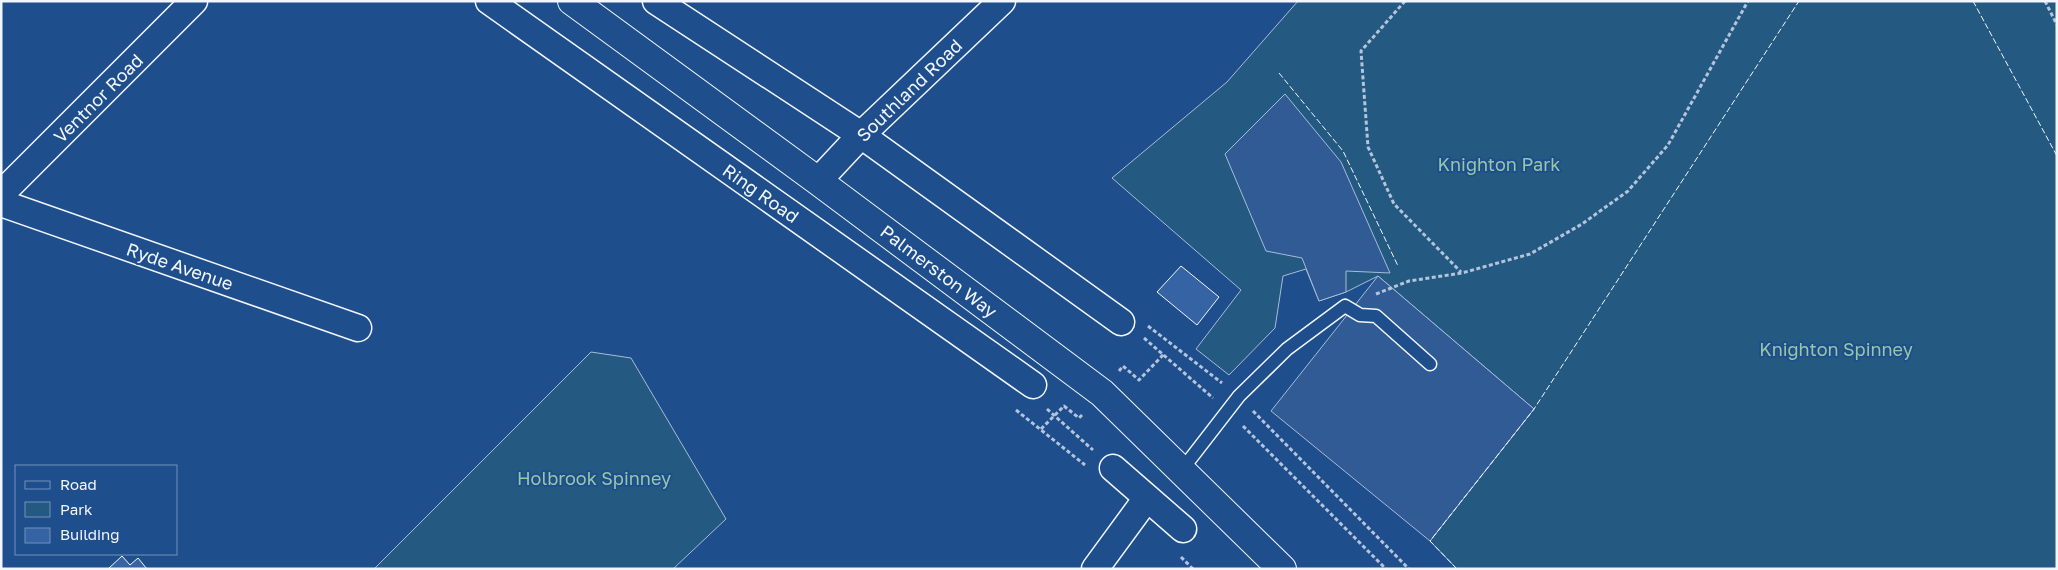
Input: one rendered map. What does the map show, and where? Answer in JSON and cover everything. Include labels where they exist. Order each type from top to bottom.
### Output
[{"type":"highway","name":"Palmerston Way","points":[[572,1],[818,181],[1102,393],[1282,569]]},
{"type":"street","name":"Ventnor Road","points":[[1,194],[194,1]]},
{"type":"street","name":"Ring Road","points":[[489,1],[1032,385]]},
{"type":"street","points":[[656,1],[861,135],[1122,322]]},
{"type":"street","name":"Southland Road","points":[[818,181],[861,135],[1002,1]]},
{"type":"street","name":"Ryde Avenue","points":[[1,204],[358,328]]},
{"type":"street","points":[[1113,468],[1183,529]]},
{"type":"street","points":[[1095,569],[1147,498]]},
{"type":"lane","points":[[1181,471],[1238,396],[1286,349],[1345,306],[1360,315],[1376,316],[1430,364]]},
{"type":"path","points":[[1405,1],[1362,52],[1368,147],[1394,204],[1462,273]]},
{"type":"path","points":[[1345,306],[1409,282],[1462,273],[1530,254],[1582,224],[1628,191],[1668,145],[1748,1]]},
{"type":"path","points":[[2045,1],[2057,25]]},
{"type":"path","points":[[1122,322],[1128,310],[1238,396],[1409,569]]},
{"type":"path","points":[[1164,354],[1228,411],[1386,569]]},
{"type":"path","points":[[1011,406],[1101,479],[1113,468],[1054,415],[1041,429]]},
{"type":"green space","points":[[1298,1],[2057,1],[2057,569],[1457,569],[1430,541],[1534,409],[1378,276],[1346,292],[1319,301],[1306,269],[1283,276],[1275,328],[1229,375],[1196,349],[1241,290],[1112,178],[1227,82]]},
{"type":"green space","name":"Holbrook Spinney","points":[[591,352],[631,358],[726,519],[673,569],[374,569]]},
{"type":"shaded area","points":[[1285,94],[1341,162],[1390,273],[1346,271],[1346,292],[1319,301],[1302,258],[1266,251],[1225,154]]},
{"type":"shaded area","points":[[1378,276],[1534,409],[1430,541],[1271,411]]},
{"type":"building","points":[[1181,266],[1219,297],[1197,325],[1157,292]]},
{"type":"building","points":[[122,556],[130,565],[138,558],[147,569],[108,569]]},
{"type":"fence","points":[[1457,569],[1430,541],[1534,409],[1799,1]]},
{"type":"fence","points":[[1973,1],[2057,156]]},
{"type":"fence","points":[[1279,73],[1343,151],[1398,266]]},
{"type":"park label","name":"Knighton Park","points":[[1499,164]]},
{"type":"park label","name":"Knighton Spinney","points":[[1836,349]]}]
